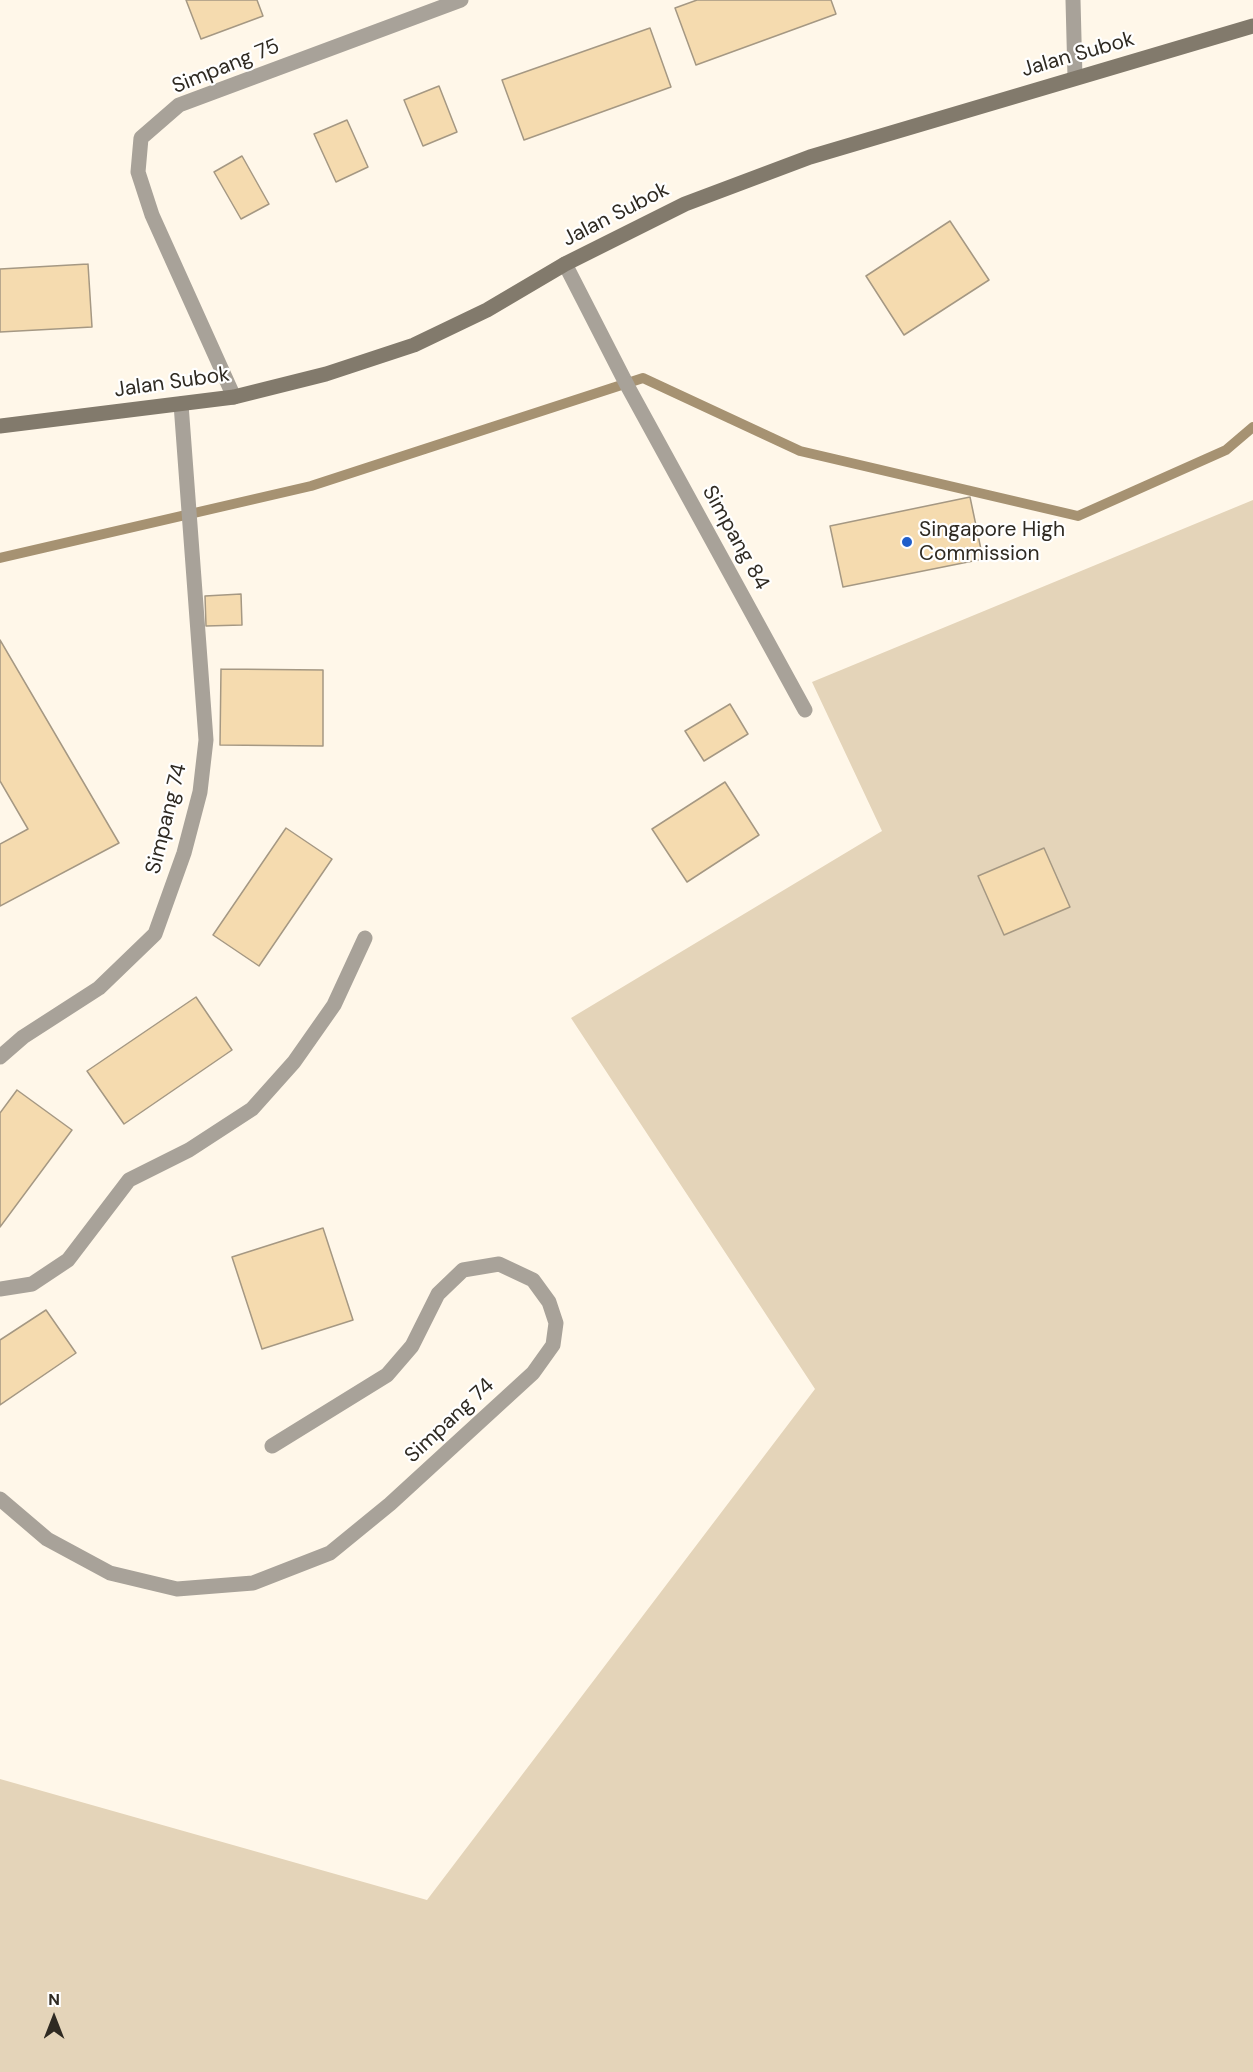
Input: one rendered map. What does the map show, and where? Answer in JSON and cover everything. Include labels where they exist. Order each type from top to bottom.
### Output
[{"type":"main road","name":"Jalan Subok","points":[[0,426],[234,397],[326,374],[414,345],[487,310],[565,264],[685,204],[799,161],[1253,26]]},
{"type":"street","name":"Simpang 75","points":[[234,397],[152,215],[138,172],[141,138],[179,105],[461,0]]},
{"type":"street","points":[[1073,0],[1076,77]]},
{"type":"street","name":"Simpang 84","points":[[565,264],[628,387],[805,710]]},
{"type":"street","name":"Simpang 74","points":[[0,1057],[23,1036],[99,988],[155,934],[173,884],[200,792],[206,740],[182,404]]},
{"type":"street","points":[[0,1289],[32,1284],[68,1260],[129,1180],[189,1150],[252,1109],[294,1062],[334,1005],[364,938]]},
{"type":"street","name":"Simpang 74","points":[[0,1499],[47,1539],[110,1573],[177,1589],[253,1583],[330,1553],[390,1504],[533,1373],[553,1345],[556,1323],[549,1302],[533,1280],[499,1264],[463,1270],[438,1294],[412,1346],[387,1375],[272,1446]]},
{"type":"shaded area","points":[[1253,500],[1253,2072],[0,2072],[0,1779],[427,1900],[815,1389],[571,1018],[882,831],[812,682]]},
{"type":"building","points":[[186,0],[257,0],[263,16],[201,39]]},
{"type":"building","points":[[697,0],[831,0],[836,14],[696,65],[675,8]]},
{"type":"building","points":[[650,28],[671,87],[524,140],[502,80]]},
{"type":"building","points":[[439,86],[457,132],[423,146],[404,100]]},
{"type":"building","points":[[347,120],[368,167],[336,182],[314,134]]},
{"type":"building","points":[[242,156],[269,204],[241,219],[214,172]]},
{"type":"building","points":[[950,221],[989,280],[904,335],[866,276]]},
{"type":"building","points":[[88,264],[92,327],[0,332],[0,269]]},
{"type":"building","name":"Singapore High Commission","points":[[970,497],[983,559],[843,587],[830,526]]},
{"type":"building","points":[[241,594],[242,625],[206,626],[205,596]]},
{"type":"building","points":[[0,640],[119,843],[0,906],[0,844],[28,829],[0,781]]},
{"type":"building","points":[[221,669],[323,670],[323,746],[220,745]]},
{"type":"building","points":[[730,704],[748,734],[704,761],[685,731]]},
{"type":"building","points":[[725,782],[759,835],[687,882],[652,829]]},
{"type":"building","points":[[286,828],[332,859],[259,966],[213,935]]},
{"type":"building","points":[[1044,848],[1070,907],[1004,935],[978,876]]},
{"type":"building","points":[[196,997],[232,1050],[124,1124],[87,1071]]},
{"type":"building","points":[[17,1090],[72,1130],[0,1227],[0,1113]]},
{"type":"building","points":[[323,1228],[353,1320],[262,1349],[232,1257]]},
{"type":"building","points":[[46,1310],[76,1353],[0,1405],[0,1340]]},
{"type":"waterway","points":[[0,558],[311,486],[643,378],[800,451],[1078,516],[1226,450],[1253,427]]},
{"type":"place","name":"Singapore High Commission","points":[[907,542]]}]
